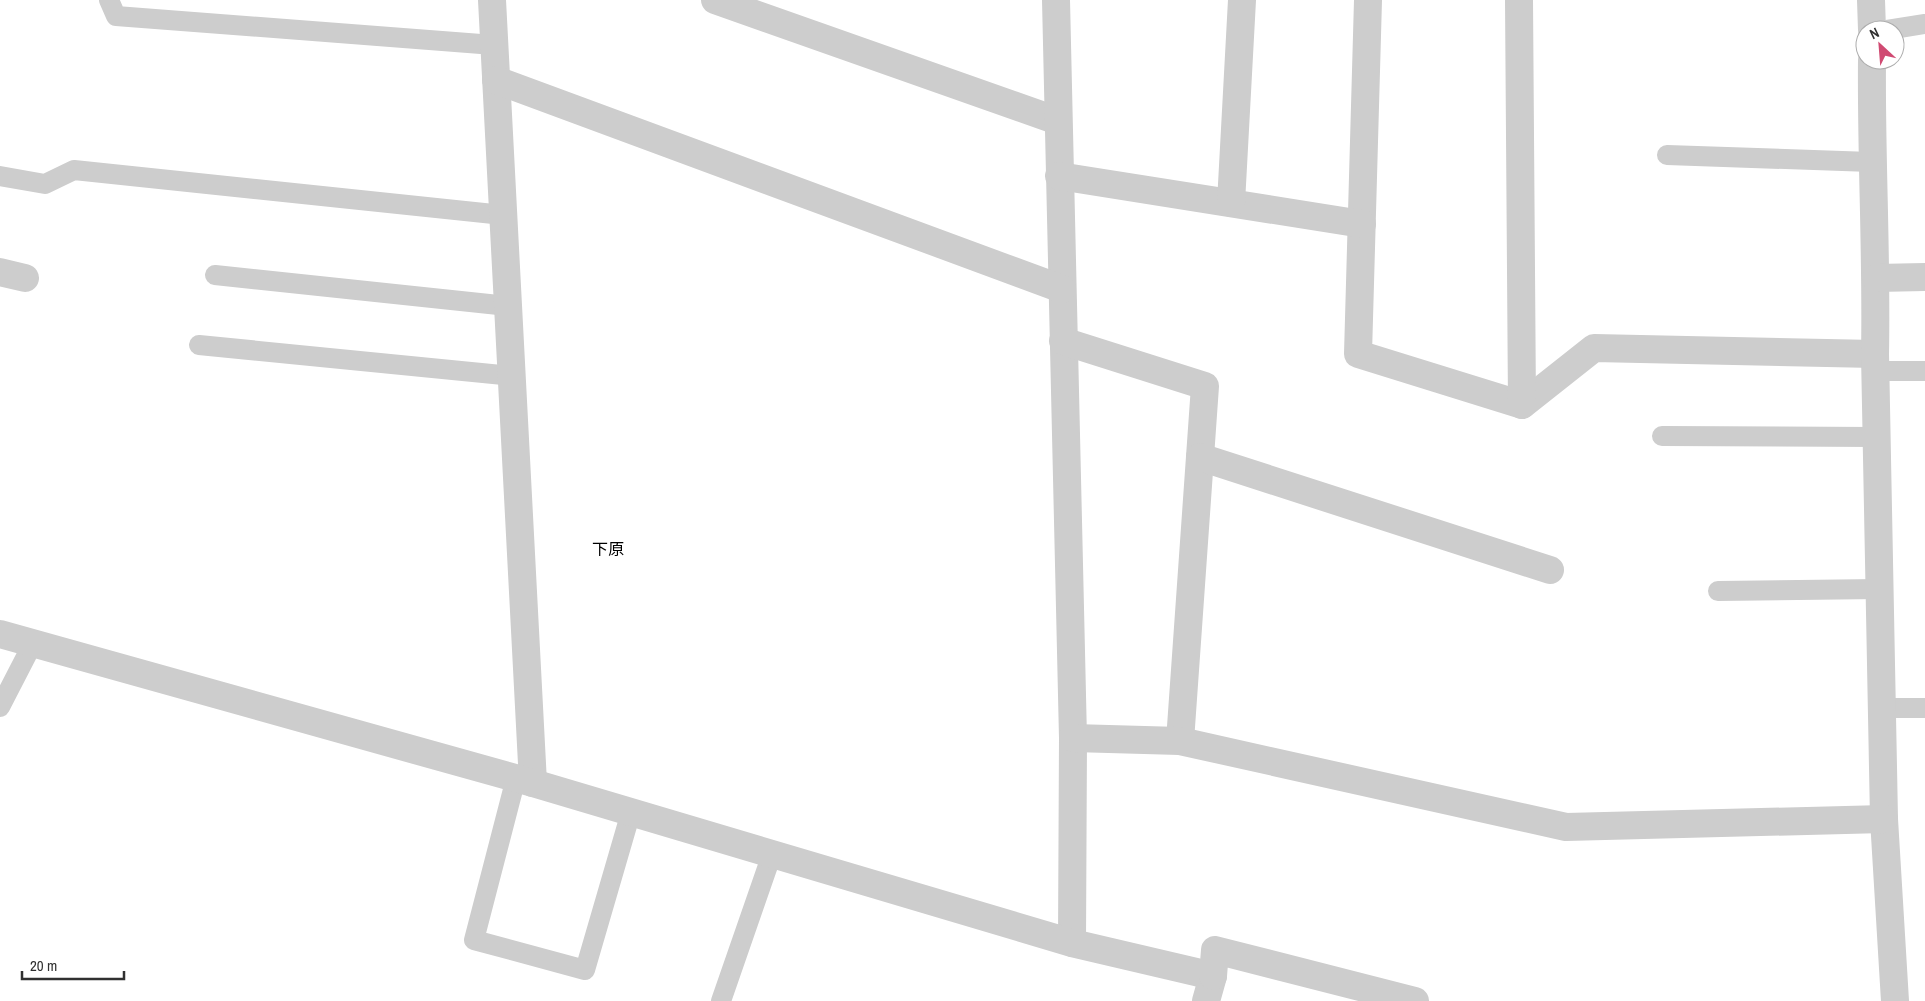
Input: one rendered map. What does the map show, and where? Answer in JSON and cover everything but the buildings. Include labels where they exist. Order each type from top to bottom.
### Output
[{"type":"street","points":[[492,0],[512,376],[524,781]]},
{"type":"street","points":[[714,0],[1058,120]]},
{"type":"street","points":[[1056,0],[1062,341],[1073,738],[1072,943]]},
{"type":"street","points":[[1231,203],[1242,0]]},
{"type":"street","points":[[1368,0],[1358,354],[1522,405]]},
{"type":"street","points":[[1519,0],[1522,405]]},
{"type":"street","points":[[1872,0],[1872,20]]},
{"type":"street","points":[[1872,70],[1871,162],[1876,278],[1876,437],[1884,819],[1895,1001]]},
{"type":"street","points":[[496,80],[1062,289]]},
{"type":"street","points":[[1059,176],[1362,224]]},
{"type":"street","points":[[1876,278],[1925,277]]},
{"type":"street","points":[[1062,341],[1205,386],[1180,741]]},
{"type":"street","points":[[1522,405],[1594,348],[1875,363]]},
{"type":"street","points":[[1200,457],[1550,570]]},
{"type":"street","points":[[0,634],[631,812],[1072,943],[1209,988],[1214,950],[1415,1001]]},
{"type":"street","points":[[1073,738],[1180,741],[1566,827],[1884,819]]},
{"type":"lane","points":[[109,0],[116,16],[494,45]]},
{"type":"lane","points":[[1905,27],[1925,24]]},
{"type":"lane","points":[[1667,156],[1871,162]]},
{"type":"lane","points":[[0,176],[45,184],[74,170],[503,215]]},
{"type":"lane","points":[[215,275],[508,306]]},
{"type":"lane","points":[[199,344],[512,376]]},
{"type":"lane","points":[[1875,363],[1925,371]]},
{"type":"lane","points":[[1662,436],[1876,437]]},
{"type":"lane","points":[[1718,590],[1879,589]]},
{"type":"lane","points":[[0,706],[33,643]]},
{"type":"lane","points":[[1882,708],[1925,708]]},
{"type":"lane","points":[[524,781],[474,940],[586,970],[631,812]]},
{"type":"lane","points":[[720,1001],[772,854]]},
{"type":"district","name":"下原","points":[[608,549]]}]
